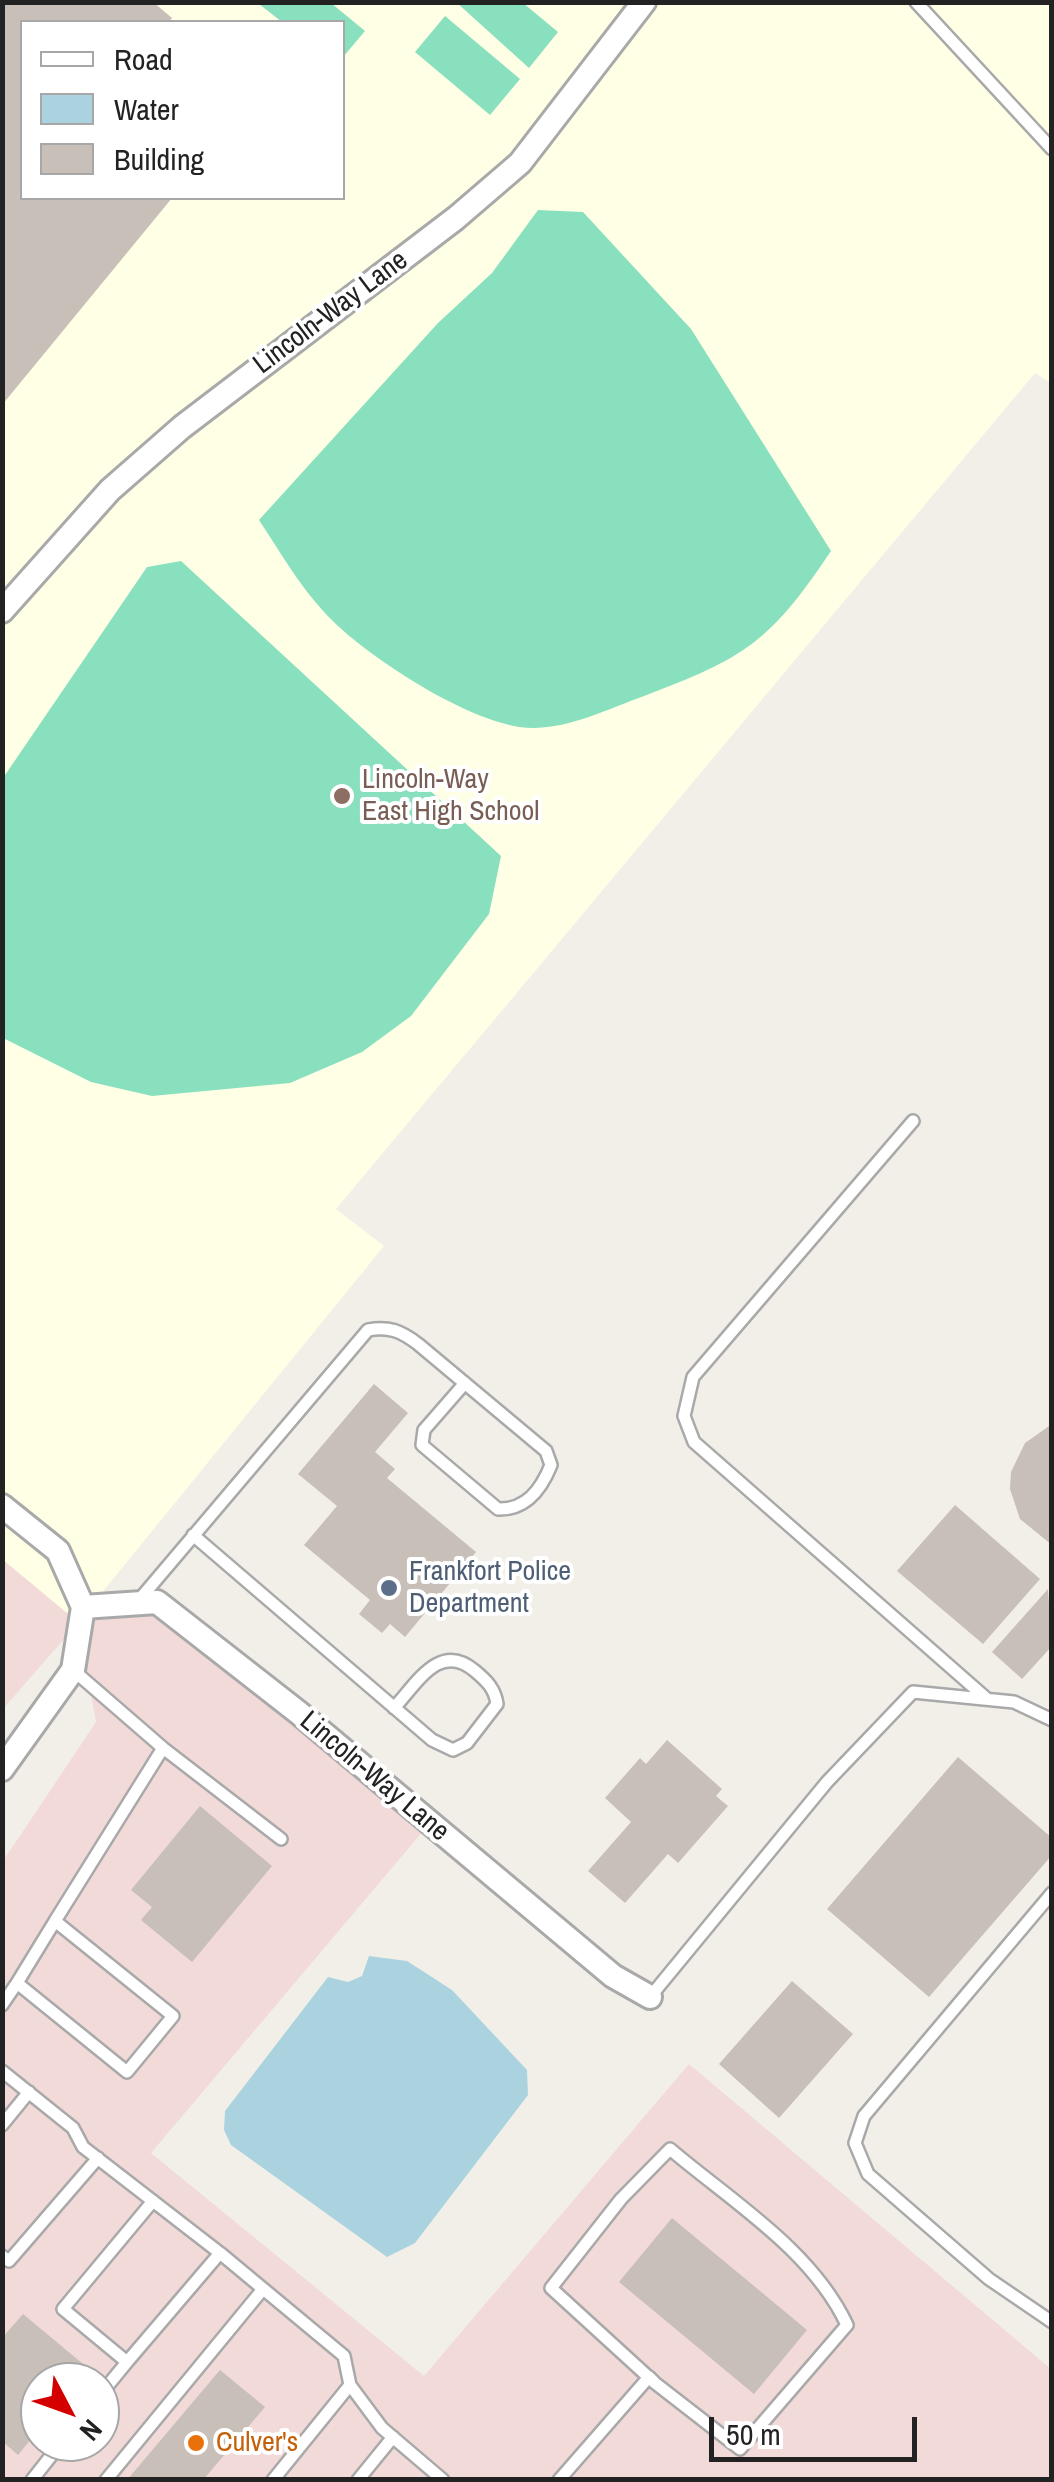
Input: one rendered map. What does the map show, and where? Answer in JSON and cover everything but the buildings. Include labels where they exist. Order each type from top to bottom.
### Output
[{"type":"street","name":"Lincoln-Way Lane","points":[[2,611],[110,490],[182,427],[456,218],[520,163],[644,2]]},
{"type":"street","points":[[2,1506],[58,1550],[83,1607],[73,1670],[2,1769]]},
{"type":"street","name":"Lincoln-Way Lane","points":[[83,1607],[157,1602],[299,1713],[612,1976],[650,1997]]},
{"type":"lane","points":[[916,2],[1052,150]]},
{"type":"lane","points":[[914,1121],[694,1378],[684,1416],[694,1442],[987,1699]]},
{"type":"lane","points":[[136,1603],[368,1330],[384,1327],[401,1332],[464,1383],[546,1451],[551,1465],[544,1481],[514,1510],[498,1509],[483,1499],[422,1444],[424,1430],[464,1383]]},
{"type":"lane","points":[[193,1535],[394,1708],[432,1740],[453,1750],[467,1743],[497,1704],[489,1683],[462,1660],[451,1657],[438,1661],[394,1708]]},
{"type":"lane","points":[[73,1670],[163,1748],[281,1839]]},
{"type":"lane","points":[[650,1997],[827,1782],[913,1692],[1014,1702],[1052,1720]]},
{"type":"lane","points":[[2,2005],[163,1748]]},
{"type":"lane","points":[[1052,1893],[864,2116],[856,2143],[868,2174],[989,2279],[1052,2322]]},
{"type":"lane","points":[[17,1983],[127,2072],[172,2016],[55,1921]]},
{"type":"lane","points":[[2,2070],[73,2128],[83,2147],[344,2356],[350,2385],[393,2438],[442,2480]]},
{"type":"lane","points":[[2,2125],[28,2092]]},
{"type":"lane","points":[[559,2480],[648,2378],[740,2449],[847,2325],[836,2301],[804,2262],[670,2149],[621,2200],[551,2288],[655,2382]]},
{"type":"lane","points":[[2,2256],[9,2261],[98,2158]]},
{"type":"lane","points":[[127,2362],[62,2310],[154,2201]]},
{"type":"lane","points":[[120,2371],[220,2253]]},
{"type":"lane","points":[[106,2480],[264,2289]]},
{"type":"lane","points":[[274,2480],[350,2385]]},
{"type":"lane","points":[[358,2480],[393,2438]]},
{"type":"shaded area","name":"Lincoln-Way East High School","points":[[2,3],[1052,3],[1051,383],[1035,373],[336,1209],[384,1246],[78,1622],[2,1559]]},
{"type":"shaded area","points":[[3,1559],[78,1622],[156,1614],[424,1830],[151,2153],[424,2376],[689,2064],[1051,2369],[1051,2479],[3,2479],[3,1861],[96,1722],[78,1623],[3,1709]]},
{"type":"green space","points":[[456,2],[523,3],[558,32],[529,68]]},
{"type":"green space","points":[[331,3],[365,31],[345,55],[345,20],[279,20],[259,4]]},
{"type":"green space","points":[[445,16],[520,79],[490,115],[415,52]]},
{"type":"green space","points":[[538,210],[583,212],[691,329],[831,551],[772,627],[731,657],[679,683],[590,716],[535,728],[483,717],[454,704],[366,649],[316,602],[259,520],[438,323],[492,273]]},
{"type":"green space","points":[[181,561],[501,856],[489,914],[411,1016],[362,1052],[290,1083],[152,1096],[91,1082],[3,1038],[3,778],[147,567]]},
{"type":"water","points":[[369,1956],[407,1961],[452,1990],[527,2070],[528,2095],[415,2243],[387,2257],[231,2145],[224,2130],[225,2111],[328,1977],[348,1982],[362,1976]]},
{"type":"place","name":"Lincoln-Way East High School","points":[[342,796]]},
{"type":"place","name":"Frankfort Police Department","points":[[389,1588]]},
{"type":"place","name":"Culver's","points":[[196,2443]]}]
